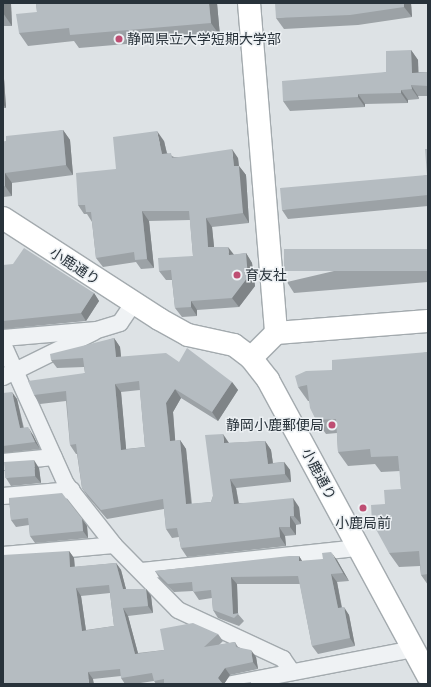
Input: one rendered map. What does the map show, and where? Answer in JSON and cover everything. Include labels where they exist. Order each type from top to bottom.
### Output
[{"type":"street","points":[[249,3],[276,333]]},
{"type":"street","name":"小鹿通り","points":[[4,223],[133,304],[188,335],[234,345],[251,358],[268,380],[428,676]]},
{"type":"street","points":[[9,374],[97,330],[120,323],[133,304]]},
{"type":"street","points":[[251,358],[276,333],[428,321]]},
{"type":"street","points":[[3,338],[97,330]]},
{"type":"street","points":[[3,344],[9,374],[72,490],[114,545],[142,571],[178,610],[282,659],[292,672]]},
{"type":"street","points":[[3,462],[54,457]]},
{"type":"street","points":[[3,496],[72,490]]},
{"type":"street","points":[[3,555],[114,545]]},
{"type":"street","points":[[142,571],[359,548]]},
{"type":"street","points":[[232,684],[263,681],[292,672],[413,649]]},
{"type":"building","name":"静岡県立大学短期大学部","points":[[36,3],[209,3],[211,23],[70,35],[69,28],[19,33],[16,14],[37,12]]},
{"type":"building","points":[[275,3],[404,3],[404,7],[350,15],[276,18]]},
{"type":"building","points":[[411,50],[412,73],[428,72],[428,86],[411,85],[412,89],[401,90],[401,93],[358,94],[358,97],[283,101],[282,81],[386,72],[386,51]]},
{"type":"building","points":[[63,130],[66,165],[5,173],[5,186],[3,187],[3,142],[6,141],[6,136]]},
{"type":"building","points":[[157,131],[162,154],[171,153],[172,158],[232,149],[234,166],[239,166],[243,213],[206,218],[208,247],[228,247],[229,255],[246,253],[248,277],[232,298],[191,301],[191,307],[175,308],[171,270],[159,271],[158,258],[193,256],[189,211],[142,211],[147,259],[135,260],[134,252],[96,258],[91,212],[86,212],[85,205],[78,205],[76,173],[116,169],[113,137]]},
{"type":"building","points":[[425,149],[428,149],[428,195],[282,210],[280,188],[427,175]]},
{"type":"building","points":[[24,248],[94,293],[81,313],[3,321],[3,265],[13,264]]},
{"type":"building","points":[[284,249],[428,249],[428,271],[284,271]]},
{"type":"building","points":[[114,338],[116,357],[166,353],[179,362],[187,348],[232,382],[212,412],[175,389],[166,403],[170,441],[180,440],[186,504],[211,502],[213,496],[205,435],[223,434],[224,443],[265,441],[268,464],[284,462],[285,474],[230,479],[234,504],[293,498],[294,516],[290,516],[290,527],[279,527],[280,537],[181,548],[177,528],[166,529],[163,499],[101,510],[82,488],[76,444],[70,445],[66,391],[34,395],[28,381],[85,373],[83,358],[51,360],[50,354]],"holes":[[[139,381],[145,447],[121,450],[115,384]]]},
{"type":"building","points":[[428,352],[428,574],[421,575],[419,551],[389,553],[372,522],[371,505],[385,504],[384,490],[401,489],[398,456],[371,457],[370,449],[338,452],[336,419],[316,420],[310,408],[307,385],[298,387],[295,376],[306,371],[332,370],[332,360]]},
{"type":"building","points":[[12,392],[20,428],[28,427],[35,442],[3,446],[3,393]]},
{"type":"building","points":[[34,460],[35,476],[5,478],[4,462]]},
{"type":"building","points":[[62,493],[82,519],[83,531],[30,536],[28,518],[11,520],[9,498]]},
{"type":"building","points":[[69,551],[70,567],[116,563],[123,589],[146,589],[148,606],[123,608],[135,654],[164,650],[160,629],[193,623],[218,634],[204,647],[235,642],[236,647],[251,650],[253,662],[225,668],[218,678],[223,684],[164,684],[164,679],[154,681],[152,673],[121,678],[120,669],[88,672],[89,684],[3,684],[3,555]],"holes":[[[109,585],[114,626],[82,631],[76,588]]]},
{"type":"building","points":[[331,552],[343,573],[331,574],[338,608],[344,607],[350,638],[312,646],[298,576],[231,577],[233,614],[239,613],[234,618],[213,610],[211,590],[193,592],[192,582],[168,584],[155,571],[289,556],[299,556],[299,561],[323,559],[322,553]]},
{"type":"building","points":[[251,682],[251,684],[237,684]]},
{"type":"place","name":"静岡県立大学短期大学部","points":[[119,39]]},
{"type":"place","name":"育友社","points":[[237,275]]},
{"type":"place","name":"静岡小鹿郵便局","points":[[332,425]]},
{"type":"place","name":"小鹿局前","points":[[363,508]]}]
